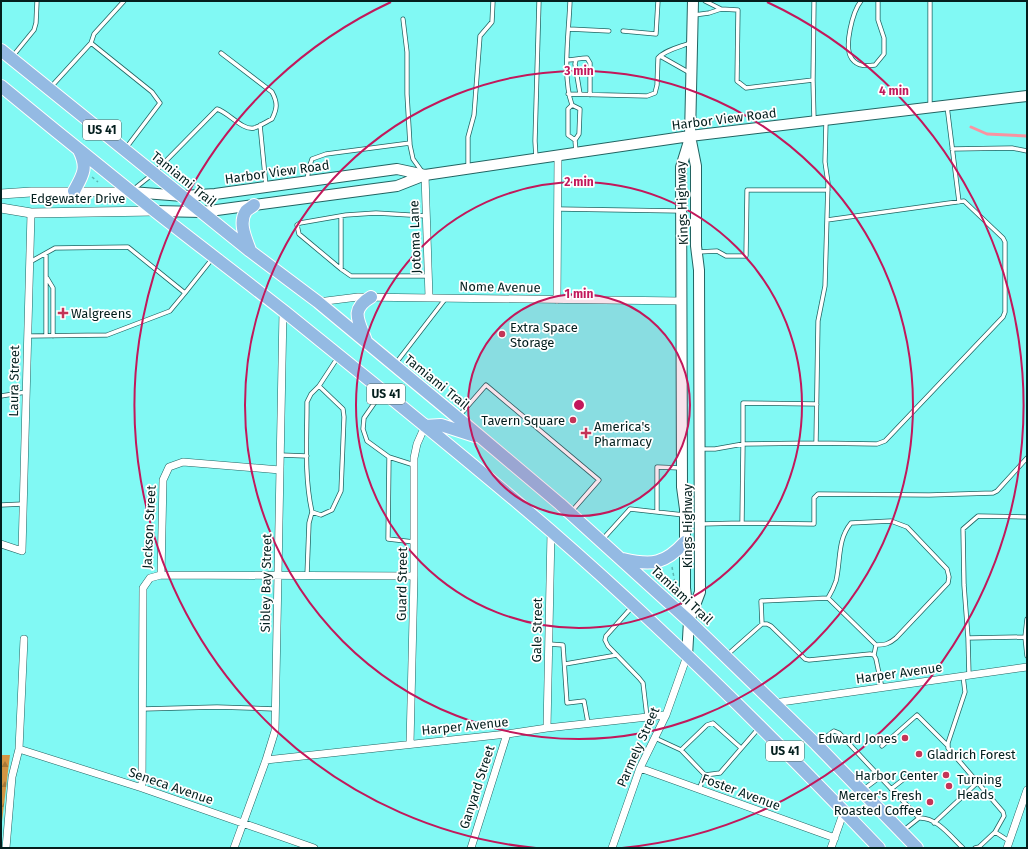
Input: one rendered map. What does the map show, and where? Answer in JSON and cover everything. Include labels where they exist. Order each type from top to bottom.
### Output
[{"type":"main road","name":"Kings Highway","points":[[689,621],[700,592],[699,270],[697,252],[696,166],[690,136],[693,1]]},
{"type":"main road","name":"Tamiami Trail","points":[[1,50],[250,251],[318,302],[570,513],[622,559],[726,656],[816,744],[917,848]]},
{"type":"main road","name":"US 41","points":[[1,86],[131,192],[382,391],[551,532],[633,605],[687,656],[760,727],[879,848]]},
{"type":"main road","name":"Harbor View Road","points":[[155,211],[202,212],[397,186],[425,175],[690,136],[1027,96]]},
{"type":"main road","name":"Kings Highway","points":[[689,621],[685,588],[685,515],[682,487],[681,167],[690,136]]},
{"type":"main road","points":[[74,191],[83,177],[84,170],[84,159],[78,149]]},
{"type":"main road","name":"Harbor View Road","points":[[131,192],[183,196],[216,194],[397,169],[425,175]]},
{"type":"main road","points":[[250,251],[243,232],[243,222],[246,212],[254,205]]},
{"type":"main road","points":[[366,342],[357,316],[357,310],[362,302],[371,297]]},
{"type":"main road","points":[[425,426],[441,425],[482,438]]},
{"type":"main road","points":[[682,450],[699,449]]},
{"type":"main road","points":[[622,559],[641,563],[656,562],[668,558],[685,542]]},
{"type":"main road","points":[[687,656],[689,621]]},
{"type":"street","points":[[557,300],[558,156]]},
{"type":"street","name":"Jotoma Lane","points":[[425,175],[428,297]]},
{"type":"street","name":"Edgewater Drive","points":[[1,194],[74,191],[131,192]]},
{"type":"street","name":"Edgewater Drive","points":[[1,208],[31,212],[155,211]]},
{"type":"street","name":"Laura Street","points":[[1,544],[22,551],[31,212]]},
{"type":"street","name":"Nome Avenue","points":[[318,302],[358,297],[682,301]]},
{"type":"street","name":"Sibley Bay Street","points":[[234,848],[275,731],[283,311]]},
{"type":"street","name":"Guard Street","points":[[410,744],[414,576],[414,465],[417,444],[425,426]]},
{"type":"street","name":"Jackson Street","points":[[142,788],[143,588],[150,578],[161,575],[163,480],[169,467],[183,462],[280,470]]},
{"type":"street","name":"Gale Street","points":[[547,728],[551,532]]},
{"type":"street","points":[[161,575],[414,576]]},
{"type":"street","points":[[6,848],[12,777],[19,749],[24,639]]},
{"type":"street","name":"Parmely Street","points":[[612,848],[640,768],[666,715],[687,656]]},
{"type":"street","name":"Harper Avenue","points":[[774,703],[1027,667]]},
{"type":"street","name":"Harper Avenue","points":[[266,760],[666,715]]},
{"type":"street","name":"Ganyard Street","points":[[471,848],[507,734]]},
{"type":"street","name":"Seneca Avenue","points":[[19,749],[142,788],[314,848]]},
{"type":"street","name":"Foster Avenue","points":[[640,768],[835,838]]},
{"type":"street","points":[[1008,844],[1027,790]]},
{"type":"street","points":[[832,848],[844,811]]},
{"type":"lane","points":[[11,58],[34,30],[36,23],[36,1]]},
{"type":"lane","points":[[50,89],[91,43],[94,34],[124,1]]},
{"type":"lane","points":[[468,169],[468,137],[474,115],[480,36],[492,22],[493,1]]},
{"type":"lane","points":[[536,159],[535,141],[539,1]]},
{"type":"lane","points":[[570,1],[567,60],[568,94],[572,105],[580,109],[579,134],[575,140],[576,153]]},
{"type":"lane","points":[[623,32],[656,34],[658,1]]},
{"type":"lane","points":[[704,1],[721,9]]},
{"type":"lane","points":[[814,1],[814,122]]},
{"type":"lane","points":[[861,1],[856,7],[848,48],[852,59],[862,66],[876,65],[884,54],[884,38],[878,20],[878,1]]},
{"type":"lane","points":[[930,1],[930,108]]},
{"type":"lane","points":[[693,15],[721,9],[738,10],[737,81],[746,88],[813,80]]},
{"type":"lane","points":[[403,18],[407,52],[407,94],[410,143],[413,159],[425,175]]},
{"type":"lane","points":[[569,29],[609,31]]},
{"type":"lane","points":[[91,43],[152,92],[160,103],[125,149]]},
{"type":"lane","points":[[568,94],[647,96],[655,93],[657,85],[658,58],[692,43]]},
{"type":"lane","points":[[131,192],[154,173],[217,109],[223,110],[246,127],[253,128],[272,120],[277,108],[276,99],[272,92],[221,53]]},
{"type":"lane","points":[[660,56],[692,74]]},
{"type":"lane","points":[[567,60],[587,58],[590,63],[590,94]]},
{"type":"lane","points":[[576,60],[575,64],[580,94]]},
{"type":"lane","points":[[572,105],[568,109],[568,135],[575,140]]},
{"type":"lane","points":[[947,106],[959,202]]},
{"type":"lane","points":[[816,443],[818,321],[825,286],[828,190],[825,162],[826,120]]},
{"type":"lane","points":[[260,125],[267,187]]},
{"type":"lane","points":[[307,181],[312,159],[326,154],[410,143]]},
{"type":"lane","points":[[952,149],[1012,148],[1027,152]]},
{"type":"lane","points":[[697,252],[717,251],[726,256],[746,256],[747,190],[828,190]]},
{"type":"lane","points":[[699,449],[715,449],[743,444],[877,444],[885,441],[1003,317],[1005,312],[1005,242],[1003,238],[964,201],[827,220]]},
{"type":"lane","points":[[558,210],[681,211]]},
{"type":"lane","points":[[426,216],[376,213],[341,216],[300,223],[297,226],[297,229],[299,234],[351,276],[428,276]]},
{"type":"lane","points":[[341,216],[341,269]]},
{"type":"lane","points":[[29,263],[55,248],[128,247],[185,293]]},
{"type":"lane","points":[[46,253],[46,335]]},
{"type":"lane","points":[[28,336],[107,335],[170,311],[214,257]]},
{"type":"lane","points":[[46,277],[53,288],[53,336]]},
{"type":"lane","points":[[394,365],[447,298]]},
{"type":"lane","points":[[307,575],[309,523],[312,512],[309,501],[307,402],[338,356]]},
{"type":"lane","points":[[458,418],[486,384],[598,480],[570,513]]},
{"type":"lane","points":[[312,512],[321,515],[332,510],[341,491],[343,409],[319,386]]},
{"type":"lane","points":[[382,391],[364,418],[363,430],[367,441],[389,457],[414,465]]},
{"type":"lane","points":[[1,396],[26,392]]},
{"type":"lane","points":[[742,524],[743,404],[817,404]]},
{"type":"lane","points":[[280,455],[307,456]]},
{"type":"lane","points":[[389,457],[388,539],[414,542]]},
{"type":"lane","points":[[700,524],[814,524],[814,498],[818,494],[993,493],[997,491],[1027,458]]},
{"type":"lane","points":[[657,512],[657,467],[682,468]]},
{"type":"lane","points":[[1,505],[23,504]]},
{"type":"lane","points":[[601,541],[630,509],[685,515]]},
{"type":"lane","points":[[948,746],[965,692],[968,638],[964,585],[963,529],[978,516],[1027,517]]},
{"type":"lane","points":[[762,624],[761,600],[828,598],[876,645],[889,644],[948,582],[949,577],[947,569],[907,527],[891,522],[851,523],[846,529],[841,540],[836,582],[828,598]]},
{"type":"lane","points":[[633,605],[606,636],[605,640],[608,646],[643,683],[647,717]]},
{"type":"lane","points":[[1027,619],[1025,637],[1027,656]]},
{"type":"lane","points":[[726,656],[762,624],[771,626],[805,659],[809,660],[870,654],[874,655]]},
{"type":"lane","points":[[968,638],[1025,637]]},
{"type":"lane","points":[[549,644],[563,645],[567,702],[584,701],[588,724]]},
{"type":"lane","points":[[876,645],[874,655],[882,688]]},
{"type":"lane","points":[[565,664],[617,655]]},
{"type":"lane","points":[[143,710],[217,707],[275,709]]},
{"type":"lane","points":[[882,746],[917,715],[948,746],[950,751],[1003,812],[1004,816],[994,832],[979,847],[975,848]]},
{"type":"lane","points":[[681,750],[707,725],[713,724],[741,748]]},
{"type":"lane","points":[[705,775],[720,773],[760,727]]},
{"type":"lane","points":[[816,744],[834,731],[839,733],[919,818],[928,819],[939,825],[963,848]]},
{"type":"lane","points":[[655,738],[681,750],[705,775]]},
{"type":"lane","points":[[699,789],[705,775]]},
{"type":"lane","points":[[891,789],[909,775]]},
{"type":"lane","points":[[861,790],[880,777]]},
{"type":"lane","points":[[934,823],[978,782]]},
{"type":"lane","points":[[901,832],[919,818]]},
{"type":"lane","points":[[994,832],[1008,844]]},
{"type":"path","points":[[90,176],[102,185]]},
{"type":"path","points":[[672,561],[675,588]]},
{"type":"green space","points":[[1,755],[10,755],[1,830]]},
{"type":"waterway","points":[[971,127],[987,134],[1027,136]]},
{"type":"place","name":"Walgreens","points":[[63,313]]},
{"type":"place","name":"Extra Space Storage","points":[[502,334]]},
{"type":"place","name":"Tavern Square","points":[[573,420]]},
{"type":"place","name":"America's Pharmacy","points":[[586,433]]},
{"type":"place","name":"Edward Jones","points":[[905,738]]},
{"type":"place","name":"Gladrich Forest","points":[[919,754]]},
{"type":"place","name":"Harbor Center","points":[[946,775]]},
{"type":"place","name":"Turning Heads","points":[[949,786]]},
{"type":"place","name":"Mercer's Fresh Roasted Coffee","points":[[930,802]]}]
